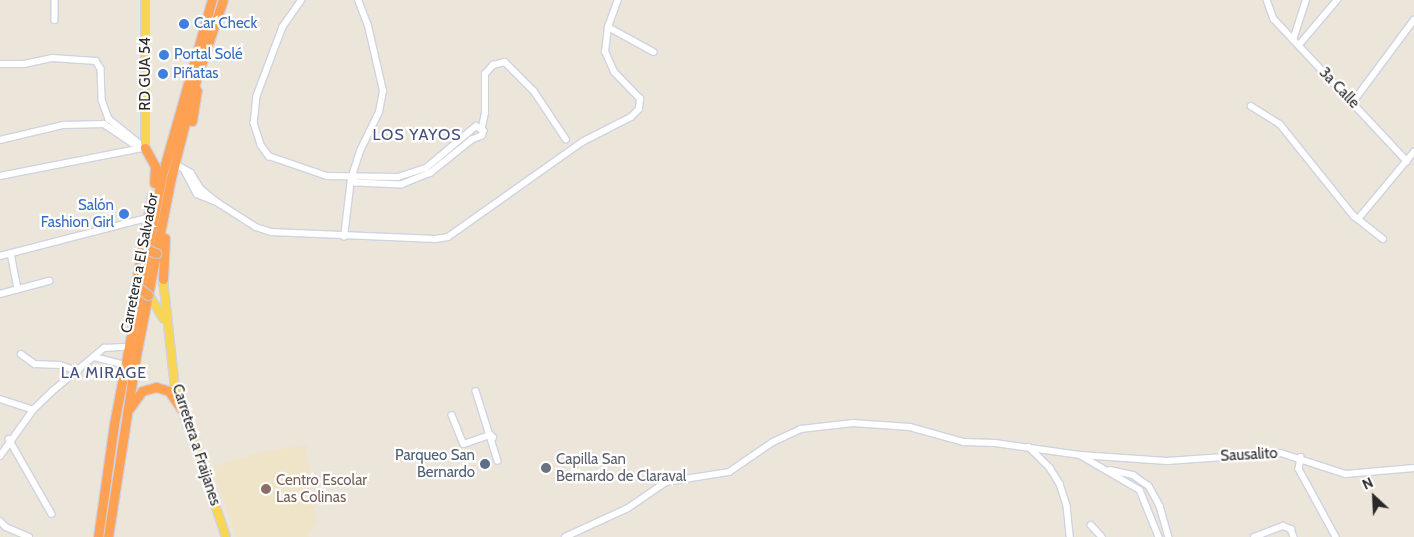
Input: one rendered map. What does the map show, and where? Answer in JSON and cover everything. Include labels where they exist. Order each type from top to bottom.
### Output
[{"type":"highway","name":"Carretera a El Salvador","points":[[98,537],[114,424],[162,174],[212,0]]},
{"type":"highway","name":"Carretera a El Salvador","points":[[108,537],[126,414],[171,178],[196,80],[222,0]]},
{"type":"highway","points":[[114,424],[135,284],[154,183],[162,152],[196,52]]},
{"type":"highway","points":[[126,414],[158,256],[165,238],[197,101],[196,80]]},
{"type":"highway","points":[[145,148],[156,157],[162,152]]},
{"type":"highway","points":[[145,148],[155,166],[154,183]]},
{"type":"highway","points":[[163,279],[165,238]]},
{"type":"highway","points":[[142,251],[158,256]]},
{"type":"highway","points":[[158,256],[163,279]]},
{"type":"highway","points":[[135,284],[149,296]]},
{"type":"highway","points":[[126,414],[137,396],[152,387],[169,391],[181,408]]},
{"type":"main road","name":"RD GUA 54","points":[[145,0],[145,148]]},
{"type":"main road","name":"Carretera a Fraijanes","points":[[163,279],[166,322],[181,408],[226,537]]},
{"type":"main road","name":"Carretera a Fraijanes","points":[[149,296],[166,322]]},
{"type":"street","points":[[55,0],[55,20]]},
{"type":"street","points":[[302,0],[283,27],[266,68],[256,109],[257,134],[269,156],[294,167],[351,179],[356,183],[386,186],[402,185],[420,179],[472,140],[482,136],[485,113],[484,74],[493,65],[505,62],[534,91],[566,139]]},
{"type":"street","points":[[344,237],[351,179],[360,151],[379,112],[383,91],[368,26],[358,0]]},
{"type":"street","points":[[182,168],[197,194],[217,202],[256,227],[271,232],[344,237],[448,237],[582,142],[631,117],[639,109],[640,99],[614,72],[607,60],[604,43],[618,0]]},
{"type":"street","name":"3a Calle","points":[[1267,0],[1271,15],[1407,161]]},
{"type":"street","points":[[1293,40],[1306,0]]},
{"type":"street","points":[[1299,45],[1337,0]]},
{"type":"street","points":[[1353,102],[1414,20]]},
{"type":"street","points":[[608,27],[654,52]]},
{"type":"street","points":[[0,64],[24,64],[52,58],[96,61],[101,68],[102,96],[107,121],[132,143],[145,148]]},
{"type":"street","points":[[1251,106],[1280,124],[1359,218],[1383,239]]},
{"type":"street","points":[[0,140],[63,126],[107,121]]},
{"type":"street","points":[[351,179],[356,176],[398,177],[426,168],[469,135],[474,127],[482,127]]},
{"type":"street","points":[[0,176],[145,148]]},
{"type":"street","points":[[1359,218],[1414,152]]},
{"type":"street","points":[[0,256],[147,218]]},
{"type":"street","points":[[11,253],[18,289]]},
{"type":"street","points":[[0,294],[49,281]]},
{"type":"street","points":[[0,456],[9,439],[33,410],[109,346],[125,347]]},
{"type":"street","points":[[21,354],[35,364],[60,365],[78,371]]},
{"type":"street","points":[[94,357],[123,364]]},
{"type":"street","points":[[476,391],[498,461]]},
{"type":"street","points":[[0,399],[33,410]]},
{"type":"street","points":[[452,414],[464,444],[490,435],[492,437]]},
{"type":"street","name":"Sausalito","points":[[565,537],[628,508],[666,482],[729,472],[787,435],[827,424],[886,424],[964,442],[1029,447],[1129,460],[1167,461],[1263,452],[1301,457],[1346,474],[1414,468]]},
{"type":"street","points":[[9,439],[52,514]]},
{"type":"street","points":[[1029,447],[1050,468],[1060,484],[1067,506],[1070,537]]},
{"type":"street","points":[[1080,455],[1140,490],[1159,537]]},
{"type":"street","points":[[1301,457],[1299,469],[1336,537]]},
{"type":"street","points":[[1128,473],[1129,460]]},
{"type":"street","points":[[1102,469],[1128,473],[1149,486],[1160,506],[1168,537]]},
{"type":"street","points":[[1140,490],[1149,486]]},
{"type":"street","points":[[0,521],[6,527],[29,537]]},
{"type":"street","points":[[1091,525],[1102,537]]},
{"type":"street","points":[[1254,537],[1283,526],[1291,529],[1294,537]]},
{"type":"shaded area","name":"Centro Escolar Las Colinas","points":[[306,445],[316,522],[308,537],[236,537],[212,467],[262,452]]},
{"type":"place","name":"Car Check","points":[[184,24]]},
{"type":"place","name":"Portal Solé","points":[[164,55]]},
{"type":"place","name":"Piñatas","points":[[163,74]]},
{"type":"place","name":"Salón Fashion Girl","points":[[124,214]]},
{"type":"place","name":"Parqueo San Bernardo","points":[[485,464]]},
{"type":"place","name":"Capilla San Bernardo de Claraval","points":[[546,468]]},
{"type":"place","name":"Centro Escolar Las Colinas","points":[[266,489]]},
{"type":"district","name":"LOS YAYOS","points":[[417,135]]},
{"type":"district","name":"LA MIRAGE","points":[[104,373]]}]
